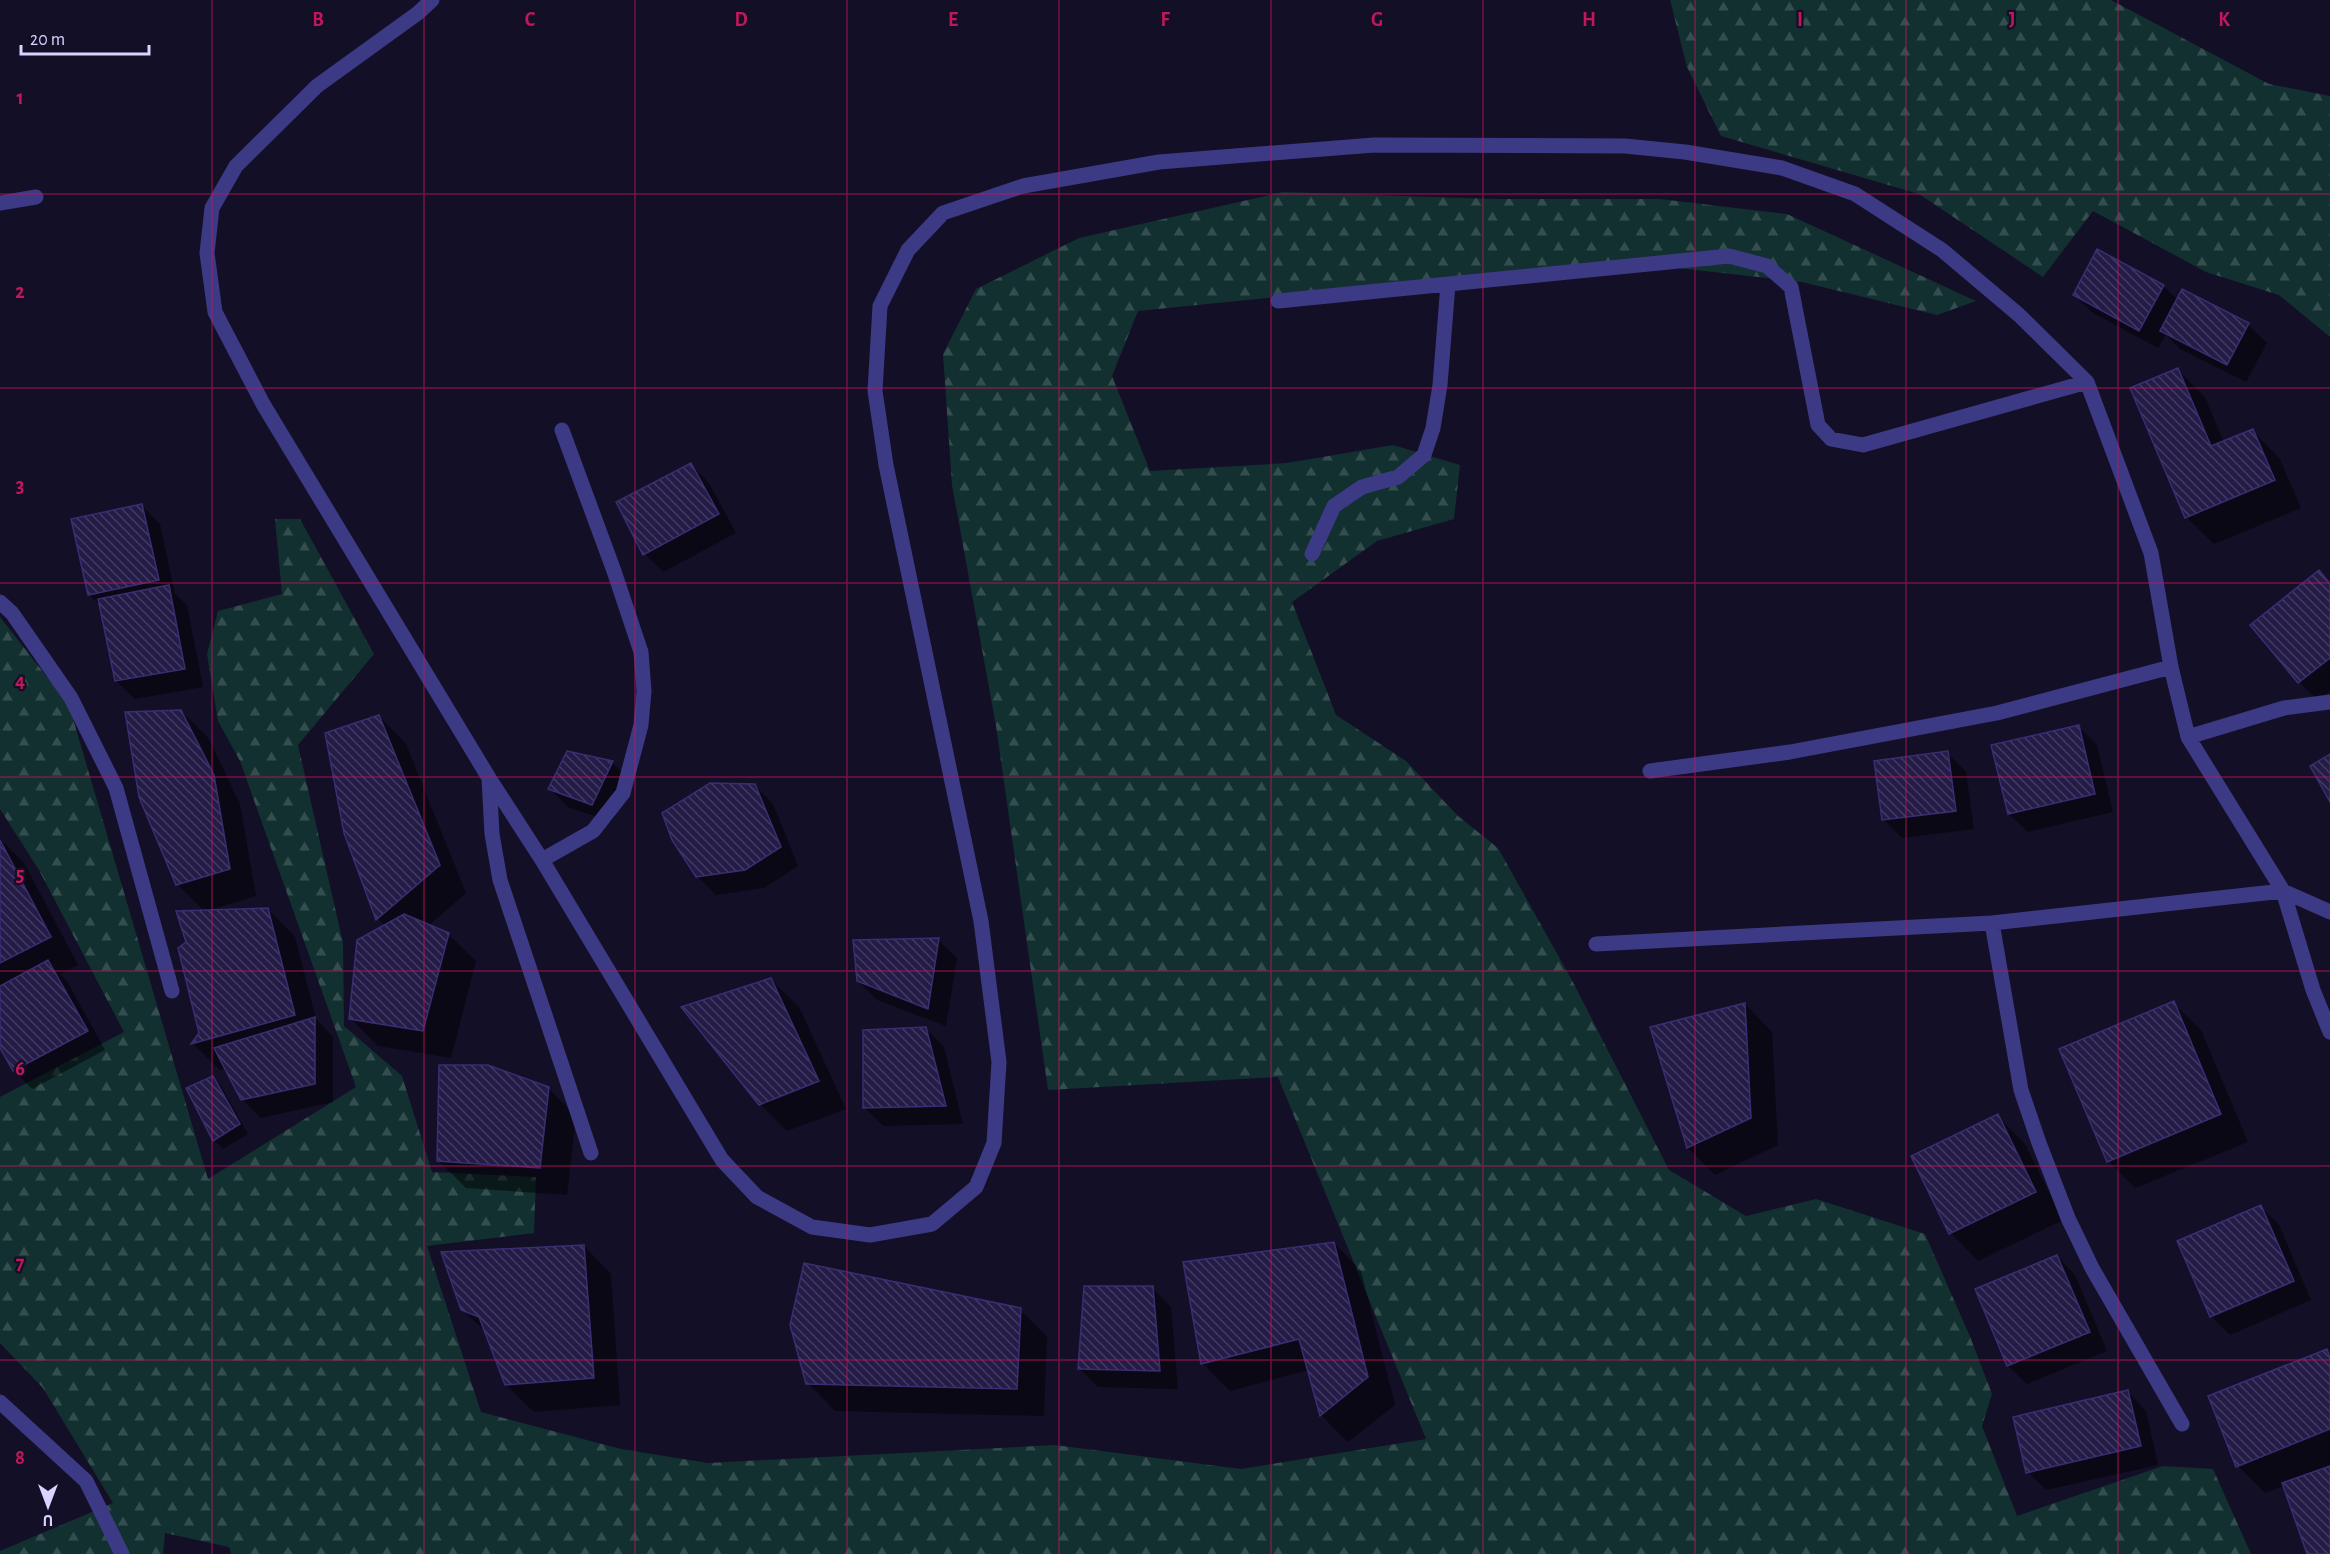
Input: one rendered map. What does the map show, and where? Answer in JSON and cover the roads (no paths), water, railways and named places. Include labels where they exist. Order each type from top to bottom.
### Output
[{"type":"street","points":[[432,0],[418,13],[317,86],[236,166],[212,208],[207,252],[215,312],[263,404],[489,778],[542,860],[722,1160],[757,1197],[812,1227],[870,1235],[932,1224],[976,1187],[994,1143],[999,1062],[981,921],[886,465],[875,390],[880,306],[908,250],[943,213],[1023,186],[1159,162],[1374,145],[1625,146],[1685,152],[1782,168],[1856,195],[1942,250],[2019,315],[2088,382],[2151,553],[2171,666],[2188,736],[2283,891],[2313,990],[2330,1032]]},
{"type":"street","points":[[0,203],[36,197]]},
{"type":"street","points":[[1278,301],[1729,256],[1767,266],[1791,287],[1818,425],[1831,439],[1863,445],[2088,382]]},
{"type":"street","points":[[1312,554],[1334,506],[1362,487],[1398,477],[1424,455],[1433,428],[1440,385],[1448,284]]},
{"type":"street","points":[[542,860],[593,831],[623,793],[640,724],[644,691],[641,652],[562,430]]},
{"type":"street","points":[[0,602],[12,614],[71,698],[116,788],[172,991]]},
{"type":"street","points":[[1650,771],[1790,752],[1997,713],[2171,666]]},
{"type":"street","points":[[2188,736],[2284,708],[2330,702]]},
{"type":"street","points":[[489,778],[492,834],[500,880],[591,1153]]},
{"type":"street","points":[[1596,944],[1992,923],[2283,891],[2330,912]]},
{"type":"street","points":[[1992,923],[2021,1090],[2047,1164],[2068,1218],[2092,1268],[2182,1424]]},
{"type":"street","points":[[0,1402],[86,1481],[122,1554]]}]
